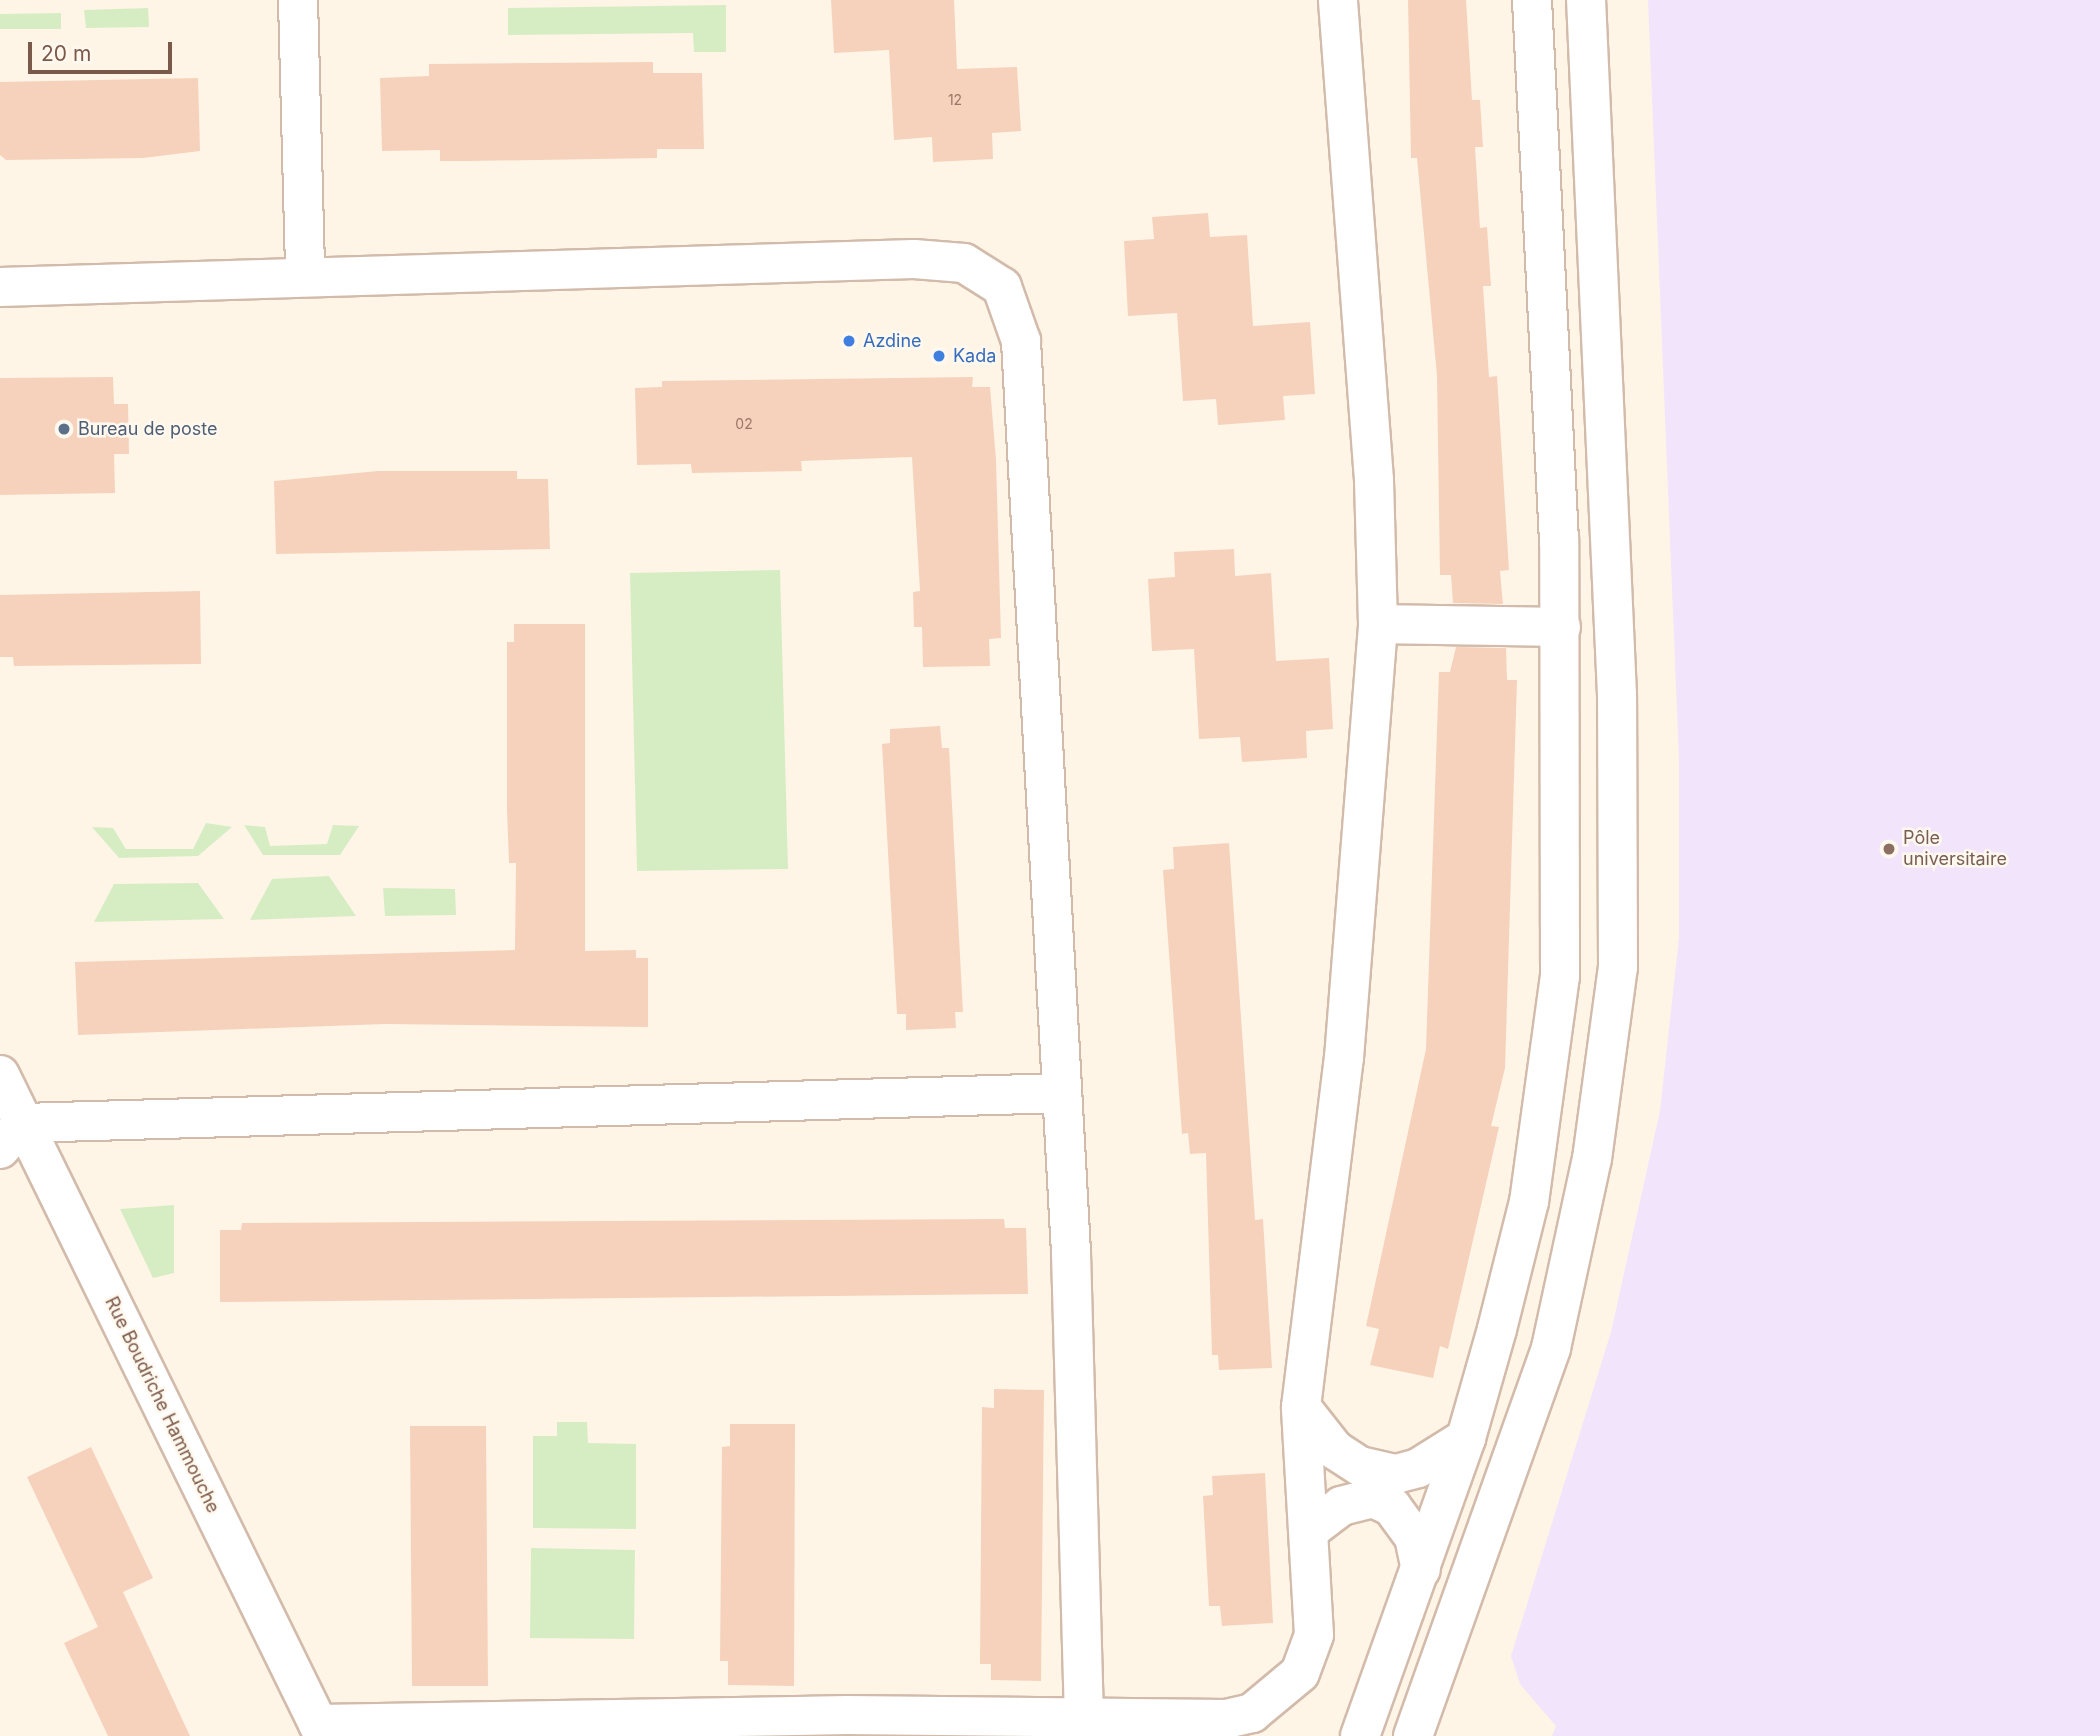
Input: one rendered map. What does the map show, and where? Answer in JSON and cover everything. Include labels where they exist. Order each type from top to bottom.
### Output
[{"type":"street","points":[[298,0],[305,276]]},
{"type":"street","points":[[321,1730],[841,1725],[1084,1717],[1226,1719],[1252,1713],[1281,1694],[1300,1673],[1314,1635],[1311,1529],[1301,1407],[1344,1058],[1378,624],[1374,480],[1338,0]]},
{"type":"street","points":[[1360,1736],[1466,1438],[1529,1202],[1560,977],[1560,627],[1532,0]]},
{"type":"street","points":[[1413,1736],[1551,1348],[1592,1159],[1618,967],[1617,695],[1587,0]]},
{"type":"street","points":[[0,288],[914,258],[964,263],[1002,287],[1021,341],[1062,1093],[1084,1717]]},
{"type":"street","points":[[1378,624],[1560,627]]},
{"type":"street","name":"Rue Boudriche Hammouche","points":[[0,1075],[12,1136],[321,1730]]},
{"type":"street","points":[[12,1136],[1062,1093]]},
{"type":"street","points":[[1301,1407],[1335,1450],[1360,1466],[1370,1487],[1392,1507],[1414,1537],[1421,1569]]},
{"type":"street","points":[[1311,1529],[1370,1487],[1418,1468],[1466,1438]]},
{"type":"street","points":[[1306,1471],[1370,1487]]},
{"type":"shaded area","name":"Pôle universitaire","points":[[1648,0],[2100,0],[2100,1736],[1552,1736],[1556,1726],[1520,1684],[1511,1656],[1611,1332],[1660,1111],[1679,938],[1679,760]]},
{"type":"green space","points":[[726,5],[726,52],[694,52],[693,33],[508,35],[508,8]]},
{"type":"green space","points":[[148,8],[149,27],[86,28],[84,10]]},
{"type":"green space","points":[[61,13],[61,29],[0,29],[0,14]]},
{"type":"green space","points":[[780,570],[788,869],[637,871],[630,573]]},
{"type":"green space","points":[[206,823],[232,827],[198,856],[119,858],[92,827],[113,828],[126,849],[193,849]]},
{"type":"green space","points":[[244,825],[265,827],[270,846],[327,844],[333,825],[359,826],[340,855],[263,855]]},
{"type":"green space","points":[[329,876],[356,916],[250,920],[272,879]]},
{"type":"green space","points":[[198,883],[224,919],[94,922],[114,884]]},
{"type":"green space","points":[[383,888],[455,889],[456,915],[385,916]]},
{"type":"green space","points":[[174,1205],[174,1273],[153,1278],[120,1209]]},
{"type":"green space","points":[[557,1422],[587,1422],[588,1443],[636,1444],[636,1529],[533,1528],[533,1436],[557,1436]]},
{"type":"green space","points":[[531,1548],[635,1550],[634,1639],[530,1638]]},
{"type":"building","points":[[831,0],[954,0],[957,69],[1017,67],[1021,131],[992,133],[993,159],[933,162],[932,137],[894,140],[889,50],[834,53]]},
{"type":"building","points":[[1408,0],[1466,0],[1472,100],[1480,100],[1483,147],[1475,147],[1480,228],[1487,227],[1491,286],[1483,286],[1489,377],[1497,376],[1509,570],[1500,571],[1503,604],[1453,603],[1451,575],[1440,575],[1437,376],[1417,158],[1411,158]]},
{"type":"building","points":[[653,62],[653,73],[702,73],[704,149],[657,149],[657,158],[470,161],[440,161],[440,150],[382,151],[380,78],[429,76],[429,64]]},
{"type":"building","points":[[198,78],[200,151],[143,158],[6,160],[0,155],[0,82]]},
{"type":"building","points":[[1208,213],[1210,237],[1247,235],[1253,326],[1310,322],[1315,394],[1283,396],[1285,420],[1218,425],[1216,399],[1183,401],[1177,313],[1128,316],[1124,241],[1154,239],[1152,217]]},
{"type":"building","name":"Bureau de poste","points":[[113,377],[114,404],[128,404],[129,454],[114,454],[115,493],[0,495],[0,378]]},
{"type":"building","points":[[973,377],[972,387],[990,387],[996,460],[1001,638],[989,639],[990,666],[923,667],[922,627],[914,627],[913,592],[920,591],[912,457],[801,461],[802,471],[692,473],[691,464],[637,465],[635,388],[662,387],[662,381]]},
{"type":"building","points":[[378,471],[517,471],[517,479],[548,479],[550,549],[276,554],[274,481]]},
{"type":"building","points":[[1234,549],[1235,576],[1271,573],[1276,661],[1329,658],[1333,729],[1306,731],[1307,758],[1242,762],[1240,737],[1199,739],[1194,649],[1152,651],[1148,579],[1175,577],[1174,552]]},
{"type":"building","points":[[200,591],[201,664],[14,666],[13,657],[0,657],[0,595]]},
{"type":"building","points":[[514,624],[585,624],[585,951],[636,950],[636,958],[648,958],[648,1027],[385,1024],[78,1035],[75,962],[515,950],[516,863],[509,863],[507,810],[507,642],[514,642]]},
{"type":"building","points":[[1456,647],[1506,648],[1507,680],[1517,680],[1505,1068],[1491,1126],[1499,1127],[1448,1349],[1440,1346],[1433,1378],[1370,1365],[1379,1329],[1366,1326],[1426,1049],[1439,672],[1450,672]]},
{"type":"building","points":[[940,726],[942,748],[949,748],[963,1012],[955,1012],[956,1028],[906,1030],[906,1014],[897,1014],[882,744],[890,743],[890,729]]},
{"type":"building","points":[[1229,843],[1255,1220],[1263,1219],[1272,1368],[1219,1370],[1218,1355],[1212,1355],[1206,1153],[1190,1154],[1188,1133],[1182,1134],[1163,870],[1174,869],[1173,847]]},
{"type":"building","points":[[1004,1219],[1005,1228],[1026,1228],[1028,1294],[220,1302],[220,1230],[241,1230],[242,1223]]},
{"type":"building","points":[[994,1389],[1044,1390],[1041,1681],[991,1680],[991,1664],[980,1664],[982,1407],[994,1408]]},
{"type":"building","points":[[730,1424],[795,1424],[794,1686],[728,1685],[728,1661],[720,1661],[722,1447],[730,1446]]},
{"type":"building","points":[[410,1426],[486,1426],[488,1686],[412,1686]]},
{"type":"building","points":[[91,1447],[153,1578],[123,1592],[190,1736],[108,1736],[64,1643],[98,1627],[27,1477]]},
{"type":"building","points":[[1265,1473],[1273,1623],[1222,1626],[1220,1606],[1209,1606],[1203,1496],[1213,1495],[1212,1476]]},
{"type":"place","name":"Azdine","points":[[849,341]]},
{"type":"place","name":"Kada","points":[[939,356]]},
{"type":"place","name":"Bureau de poste","points":[[64,429]]},
{"type":"place","name":"Pôle universitaire","points":[[1889,849]]}]
